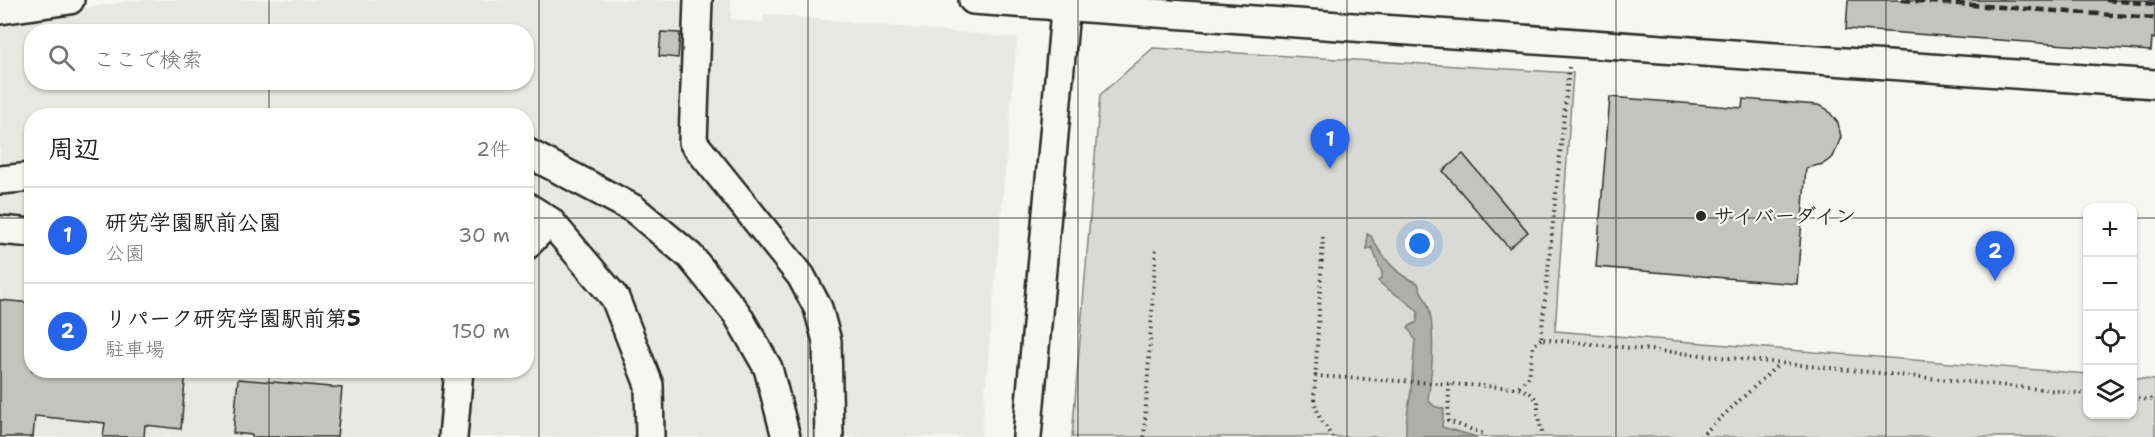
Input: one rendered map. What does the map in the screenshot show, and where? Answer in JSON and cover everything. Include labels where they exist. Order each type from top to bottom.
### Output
[{"type":"street","points":[[0,10],[70,0]]},
{"type":"street","points":[[698,0],[693,142],[801,276],[818,308],[827,341],[829,437]]},
{"type":"street","points":[[973,0],[1065,3],[2155,84]]},
{"type":"street","points":[[1027,437],[1065,3]]},
{"type":"street","points":[[534,156],[634,209],[690,256],[737,314],[768,368],[786,437]]},
{"type":"street","points":[[0,180],[24,178]]},
{"type":"street","points":[[534,211],[550,221],[615,298],[649,385],[650,437]]},
{"type":"street","points":[[534,238],[550,221]]},
{"type":"street","points":[[0,230],[24,232]]},
{"type":"street","points":[[453,437],[458,378]]},
{"type":"path","points":[[1517,388],[1529,377],[1533,346],[1541,339],[1569,66]]},
{"type":"path","points":[[1323,237],[1314,401],[1319,416],[1332,437]]},
{"type":"path","points":[[1144,437],[1156,247]]},
{"type":"path","points":[[1541,339],[2083,394]]},
{"type":"path","points":[[1700,437],[1779,364]]},
{"type":"path","points":[[1314,376],[1517,388],[1528,392],[1538,401],[1538,417],[1544,437]]},
{"type":"path","points":[[1449,384],[1448,421],[1484,434],[1484,437]]},
{"type":"path","points":[[2137,398],[2155,400]]},
{"type":"shaded area","points":[[137,0],[731,0],[731,19],[763,23],[764,14],[1017,38],[981,437],[0,437],[0,21]]},
{"type":"shaded area","points":[[1153,48],[1573,73],[1555,331],[2083,374],[2083,419],[2137,419],[2137,378],[2155,380],[2155,437],[1072,437],[1100,95]]},
{"type":"shaded area","points":[[1367,234],[1371,236],[1384,257],[1396,270],[1418,283],[1428,305],[1433,340],[1428,400],[1434,406],[1444,409],[1442,427],[1477,437],[1406,437],[1415,340],[1408,327],[1417,322],[1418,312],[1378,281],[1382,273],[1372,247],[1367,250]]},
{"type":"building","points":[[1848,0],[2155,0],[2155,39],[2152,38],[2151,51],[1846,29]]},
{"type":"building","points":[[661,32],[680,33],[678,58],[659,56]]},
{"type":"building","name":"サイバーダイン","points":[[1610,97],[1742,108],[1743,99],[1818,105],[1827,109],[1838,123],[1841,137],[1833,157],[1823,164],[1806,168],[1797,284],[1596,267]]},
{"type":"building","points":[[1463,154],[1528,232],[1509,248],[1443,171]]},
{"type":"building","points":[[0,300],[24,302],[24,378],[185,378],[181,429],[145,425],[144,437],[103,437],[105,423],[35,416],[33,437],[0,437]]},
{"type":"building","points":[[238,379],[342,388],[337,437],[252,437],[252,435],[233,433]]},
{"type":"railway","points":[[1902,0],[2155,18]]},
{"type":"railway","points":[[2106,0],[2155,4]]},
{"type":"place","name":"研究学園駅前公園","points":[[1330,169]]},
{"type":"place","name":"サイバーダイン","points":[[1701,216]]},
{"type":"place","name":"リパーク研究学園駅前第5","points":[[1995,281]]}]
